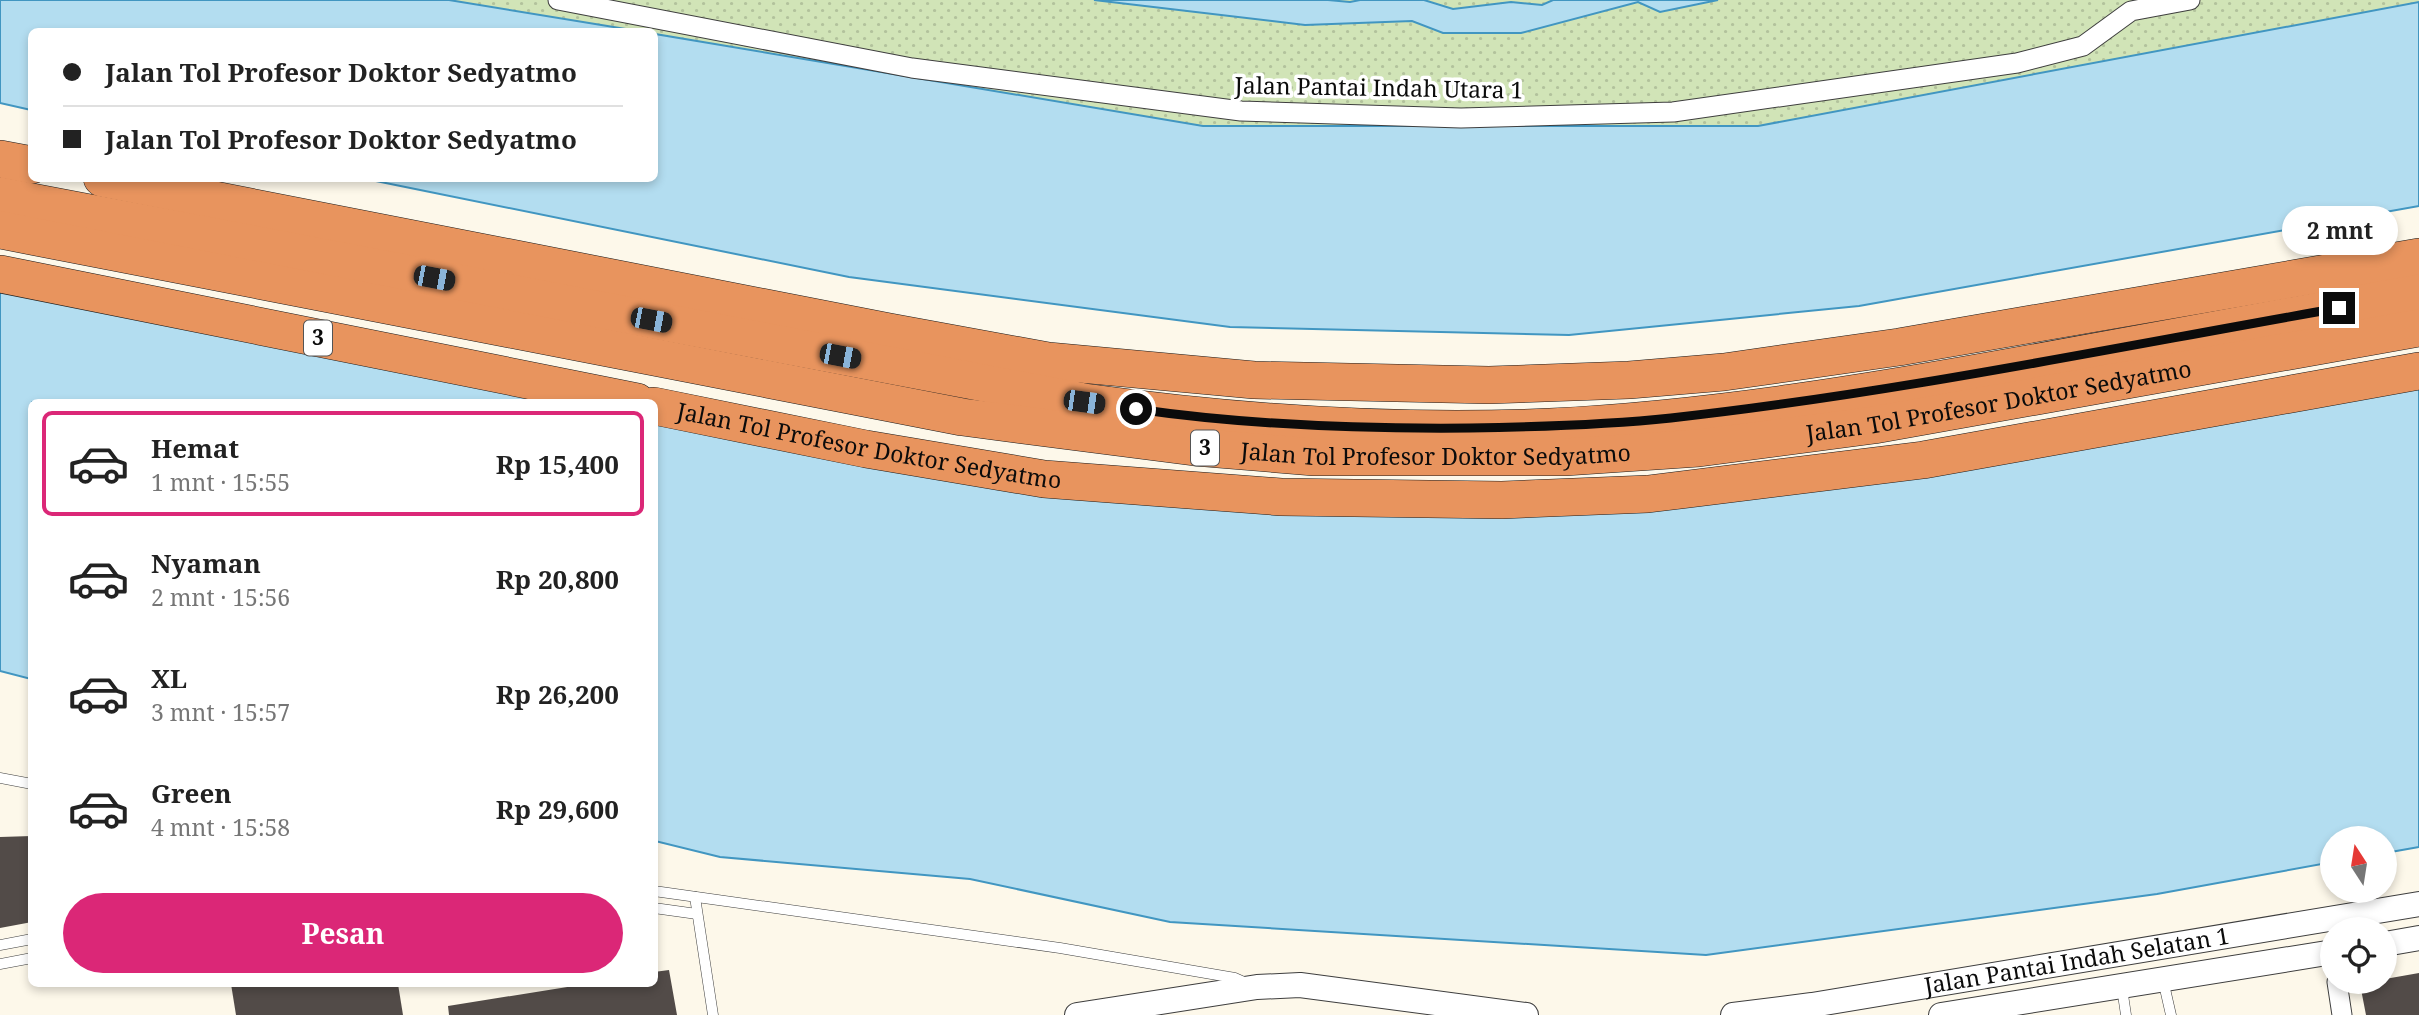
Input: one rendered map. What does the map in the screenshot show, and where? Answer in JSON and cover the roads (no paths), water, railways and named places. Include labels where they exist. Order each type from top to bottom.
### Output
[{"type":"highway","points":[[0,159],[28,164]]},
{"type":"highway","points":[[122,182],[875,329],[1048,360],[1254,380],[1489,386],[1629,380],[1724,372],[1899,347],[2419,257]]},
{"type":"highway","name":"Jalan Tol Profesor Doktor Sedyatmo","points":[[0,196],[1084,402],[1187,416],[1296,425],[1415,429],[1549,427],[1670,418],[1888,389],[2419,293]]},
{"type":"highway","name":"Jalan Tol Profesor Doktor Sedyatmo","points":[[0,230],[962,417],[1194,447],[1314,457],[1565,457],[1699,448],[1874,425],[2419,328]]},
{"type":"highway","name":"3","points":[[0,274],[622,399]]},
{"type":"highway","name":"Jalan Tol Profesor Doktor Sedyatmo","points":[[658,407],[866,449],[1044,479],[1281,497],[1502,500],[1648,494],[1909,461],[2419,371]]},
{"type":"street","name":"Jalan Pantai Indah Utara 1","points":[[558,0],[926,70],[1241,111],[1461,118],[1673,112],[2017,63],[2083,46],[2130,6],[2190,0]]},
{"type":"street","name":"Jalan Pantai Indah Selatan 1","points":[[2346,917],[2419,904]]},
{"type":"street","name":"Jalan Pantai Indah Selatan 1","points":[[1733,1015],[1812,1005],[2320,921]]},
{"type":"street","points":[[2397,942],[2419,938]]},
{"type":"street","name":"Jalan Pantai Indah Selatan 1","points":[[1941,1015],[2320,954]]},
{"type":"street","points":[[1077,1015],[1248,989],[1300,985],[1526,1015]]},
{"type":"street","points":[[2339,994],[2342,1015]]},
{"type":"lane","points":[[0,778],[28,783]]},
{"type":"lane","points":[[658,892],[1060,948],[1235,978],[1248,989]]},
{"type":"lane","points":[[695,897],[713,1015]]},
{"type":"lane","points":[[658,909],[697,914]]},
{"type":"lane","points":[[0,945],[28,940]]},
{"type":"lane","points":[[0,964],[28,959]]},
{"type":"lane","points":[[2163,979],[2171,1015]]},
{"type":"lane","points":[[2121,986],[2126,1015]]},
{"type":"water","points":[[0,0],[449,0],[620,28],[28,28],[28,109],[0,103]]},
{"type":"water","points":[[1094,0],[1424,0],[1453,9],[1511,2],[1542,5],[1553,0],[1718,0],[1660,12],[1638,2],[1521,33],[1443,33],[1412,21],[1305,25]]},
{"type":"water","points":[[2419,2],[2419,206],[1859,306],[1569,335],[1230,327],[849,277],[381,182],[658,182],[658,35],[1203,126],[1758,126]]},
{"type":"water","points":[[0,284],[600,399],[28,399],[28,678],[0,671]]},
{"type":"water","points":[[2419,376],[2419,847],[2398,851],[2398,826],[2320,826],[2320,864],[2157,894],[1706,955],[1170,922],[970,879],[720,857],[658,842],[658,411],[1059,488],[1655,506]]}]
